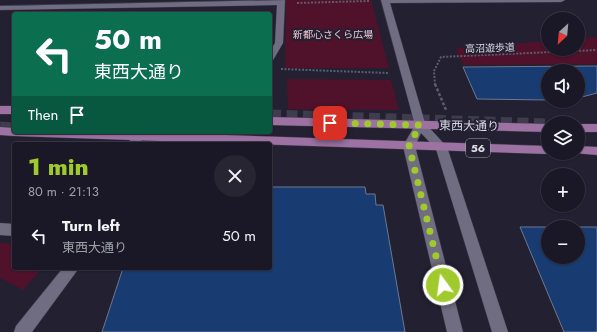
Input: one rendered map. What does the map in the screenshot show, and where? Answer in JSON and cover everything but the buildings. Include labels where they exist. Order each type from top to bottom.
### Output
[{"type":"main road","points":[[0,110],[12,110]]},
{"type":"main road","name":"東西大通り","points":[[272,121],[541,128]]},
{"type":"main road","points":[[585,128],[597,128]]},
{"type":"main road","points":[[0,131],[12,132]]},
{"type":"main road","name":"東西大通り","points":[[46,134],[135,140],[226,142]]},
{"type":"main road","name":"東西大通り","points":[[272,143],[541,150]]},
{"type":"main road","points":[[585,150],[597,151]]},
{"type":"street","points":[[74,7],[80,0]]},
{"type":"street","points":[[500,332],[441,147],[420,125],[386,1],[561,0]]},
{"type":"street","points":[[0,8],[281,2],[278,43],[272,54]]},
{"type":"street","points":[[420,125],[409,146],[454,332]]},
{"type":"street","points":[[0,230],[12,230]]},
{"type":"street","points":[[22,332],[70,270]]},
{"type":"path","points":[[281,2],[386,1]]},
{"type":"path","name":"高沼遊歩道","points":[[447,111],[433,80],[434,67],[441,58],[597,50]]},
{"type":"path","points":[[278,69],[406,74]]},
{"type":"green space","name":"新都心さくら広場","points":[[286,0],[371,0],[389,68],[285,68]]},
{"type":"green space","points":[[597,37],[597,64],[463,65],[456,48],[541,42],[541,56],[585,56],[585,38]]},
{"type":"green space","points":[[287,79],[391,80],[399,110],[288,109]]},
{"type":"green space","points":[[0,243],[12,244],[12,270],[40,270],[23,290],[0,278]]},
{"type":"tunnel","points":[[272,115],[541,124]]},
{"type":"tunnel","points":[[0,127],[12,128]]},
{"type":"route","points":[[330,123],[420,125],[409,146],[443,285]]}]
